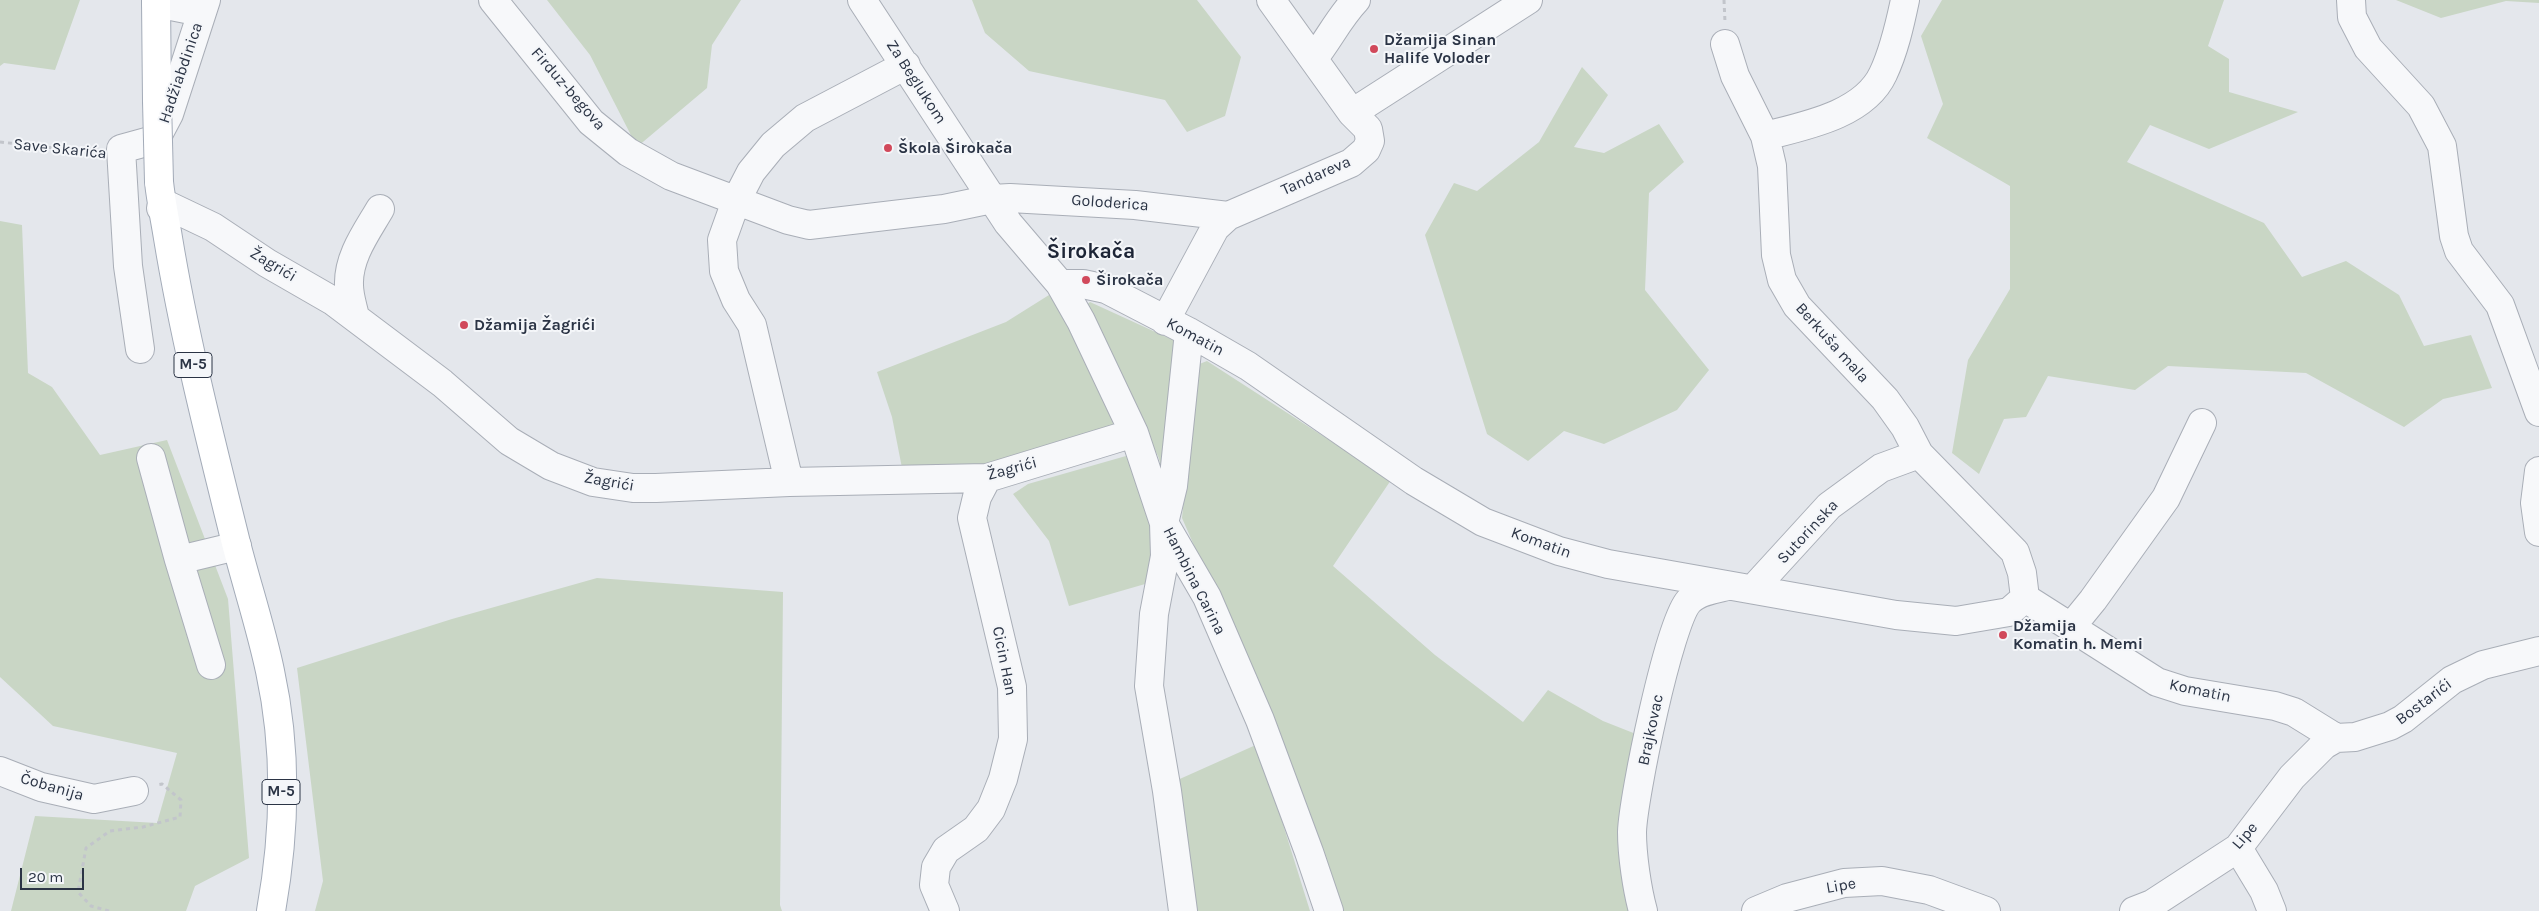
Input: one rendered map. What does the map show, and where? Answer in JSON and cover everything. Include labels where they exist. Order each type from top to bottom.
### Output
[{"type":"main road","name":"M-5","points":[[156,1],[160,195],[184,329],[237,546],[271,673],[280,749],[282,819],[271,911]]},
{"type":"street","name":"Firduz-begova","points":[[493,0],[591,122],[637,157],[671,176],[788,220],[809,224],[944,209],[992,199]]},
{"type":"street","name":"Za Beglukom","points":[[862,0],[992,199],[1033,254],[1060,284]]},
{"type":"street","points":[[1271,0],[1352,113],[1528,0]]},
{"type":"street","points":[[1314,58],[1330,38],[1345,11],[1356,0]]},
{"type":"street","points":[[1765,136],[1803,127],[1842,111],[1858,102],[1872,90],[1883,75],[1905,0]]},
{"type":"street","points":[[2351,0],[2352,17],[2368,48],[2421,106],[2442,146],[2454,236],[2459,251],[2500,305],[2539,412]]},
{"type":"street","points":[[156,1],[204,6]]},
{"type":"street","name":"Hadžiabdinica","points":[[121,152],[150,141],[159,133],[169,114],[204,6]]},
{"type":"street","name":"Berkuša mala","points":[[1726,44],[1735,76],[1765,136],[1772,166],[1776,255],[1782,280],[1797,306],[1885,399],[1905,427],[1919,454],[2015,552],[2022,573],[2025,598]]},
{"type":"street","points":[[789,482],[752,325],[736,300],[724,271],[722,240],[736,201],[751,172],[773,145],[805,118],[906,65]]},
{"type":"street","name":"Tandareva","points":[[1177,327],[1215,228],[1228,216],[1351,163],[1366,150],[1370,141],[1368,129],[1352,113]]},
{"type":"street","points":[[121,152],[128,266],[140,350]]},
{"type":"street","name":"Žagrići","points":[[160,195],[169,206],[213,227],[267,264],[320,293],[355,317],[442,384],[508,440],[551,466],[572,475],[612,486],[633,488],[789,482],[987,478],[1134,433]]},
{"type":"street","name":"Goloderica","points":[[992,199],[1068,200],[1135,205],[1228,216]]},
{"type":"street","points":[[355,317],[349,287],[350,269],[356,251],[380,209]]},
{"type":"street","name":"Komatin","points":[[1060,284],[1083,284],[1106,289],[1248,366],[1414,481],[1483,522],[1559,551],[1591,560],[1896,615],[1956,621],[2009,612],[2025,598],[2157,682],[2186,691],[2275,706],[2294,712],[2336,738]]},
{"type":"street","name":"Hambina Carina","points":[[1060,284],[1081,321],[1134,433],[1164,523],[1207,597],[1260,720],[1310,852],[1328,911]]},
{"type":"street","points":[[1177,327],[1173,486],[1164,523],[1165,556],[1154,614],[1150,686],[1167,791],[1183,911]]},
{"type":"street","points":[[2071,627],[2166,498],[2202,423]]},
{"type":"street","name":"Sutorinska","points":[[1744,587],[1829,506],[1881,468],[1919,454]]},
{"type":"street","points":[[151,458],[179,560],[211,665]]},
{"type":"street","points":[[2539,471],[2535,503],[2539,532]]},
{"type":"street","name":"Cicin Han","points":[[946,911],[934,885],[936,867],[946,850],[976,829],[991,809],[1003,779],[1013,739],[1012,687],[972,518],[977,497],[987,478]]},
{"type":"street","points":[[179,560],[237,546]]},
{"type":"street","name":"Brajkovac","points":[[1643,911],[1632,832],[1652,716],[1673,638],[1681,615],[1690,600],[1707,590],[1744,587]]},
{"type":"street","name":"Bostarići","points":[[2336,738],[2355,737],[2390,726],[2404,719],[2452,680],[2483,666],[2539,650]]},
{"type":"street","name":"Lipe","points":[[2134,911],[2152,904],[2238,848],[2292,777],[2324,745],[2336,738]]},
{"type":"street","name":"Čobanija","points":[[0,771],[41,788],[94,799],[134,791]]},
{"type":"street","points":[[2238,848],[2264,891],[2272,911]]},
{"type":"street","name":"Lipe","points":[[1756,911],[1787,898],[1844,883],[1882,881],[1929,890],[1986,911]]},
{"type":"path","name":"Save Skarića","points":[[0,142],[56,150],[121,152]]},
{"type":"path","points":[[109,911],[91,906],[78,892],[86,848],[110,831],[143,828],[180,818],[181,800],[162,784],[134,791]]},
{"type":"green space","points":[[0,0],[80,0],[55,70],[4,63],[0,66]]},
{"type":"green space","points":[[547,0],[741,0],[712,45],[707,88],[637,147],[590,55]]},
{"type":"green space","points":[[972,0],[1197,0],[1241,57],[1225,116],[1187,132],[1165,100],[1029,71],[985,33]]},
{"type":"green space","points":[[1942,0],[2224,0],[2208,46],[2229,59],[2229,92],[2298,112],[2209,149],[2150,125],[2127,162],[2264,223],[2302,277],[2346,261],[2399,295],[2424,346],[2471,335],[2492,388],[2443,399],[2404,427],[2306,373],[2168,366],[2135,390],[2048,376],[2026,417],[2004,419],[1979,474],[1952,453],[1968,360],[2010,289],[2010,186],[1927,138],[1943,104],[1921,36]]},
{"type":"green space","points":[[2396,0],[2539,0],[2539,3],[2506,1],[2441,18]]},
{"type":"green space","points":[[1582,67],[1608,95],[1574,147],[1604,153],[1659,124],[1684,162],[1649,193],[1645,290],[1709,370],[1677,410],[1604,444],[1564,431],[1528,461],[1487,434],[1425,235],[1454,183],[1477,191],[1539,142]]},
{"type":"green space","points":[[0,221],[22,225],[28,373],[52,387],[100,455],[167,440],[228,599],[249,858],[195,886],[186,911],[11,911],[35,816],[157,823],[177,753],[53,726],[0,677]]},
{"type":"green space","points":[[1049,295],[1076,333],[1117,430],[995,465],[902,468],[892,417],[877,372],[1006,322]]},
{"type":"green space","points":[[1090,302],[1186,346],[1167,485],[1158,456],[1087,316],[1085,306]]},
{"type":"green space","points":[[1207,361],[1391,480],[1333,566],[1435,655],[1523,722],[1548,690],[1603,721],[1641,736],[1638,911],[1340,911],[1277,735],[1182,518],[1197,365]]},
{"type":"green space","points":[[1126,456],[1150,514],[1152,582],[1069,606],[1049,541],[1013,494],[1028,484]]},
{"type":"green space","points":[[597,578],[783,592],[780,905],[782,911],[315,911],[323,881],[297,668],[452,619]]},
{"type":"green space","points":[[1258,744],[1310,911],[1192,911],[1173,782]]},
{"type":"place","name":"Džamija Sinan Halife Voloder","points":[[1374,49]]},
{"type":"place","name":"Škola Širokača","points":[[888,148]]},
{"type":"place","name":"Širokača","points":[[1086,280]]},
{"type":"place","name":"Džamija Žagrići","points":[[464,325]]},
{"type":"place","name":"Džamija Komatin h. Memi","points":[[2003,635]]},
{"type":"district","name":"Širokača","points":[[1091,252]]}]
